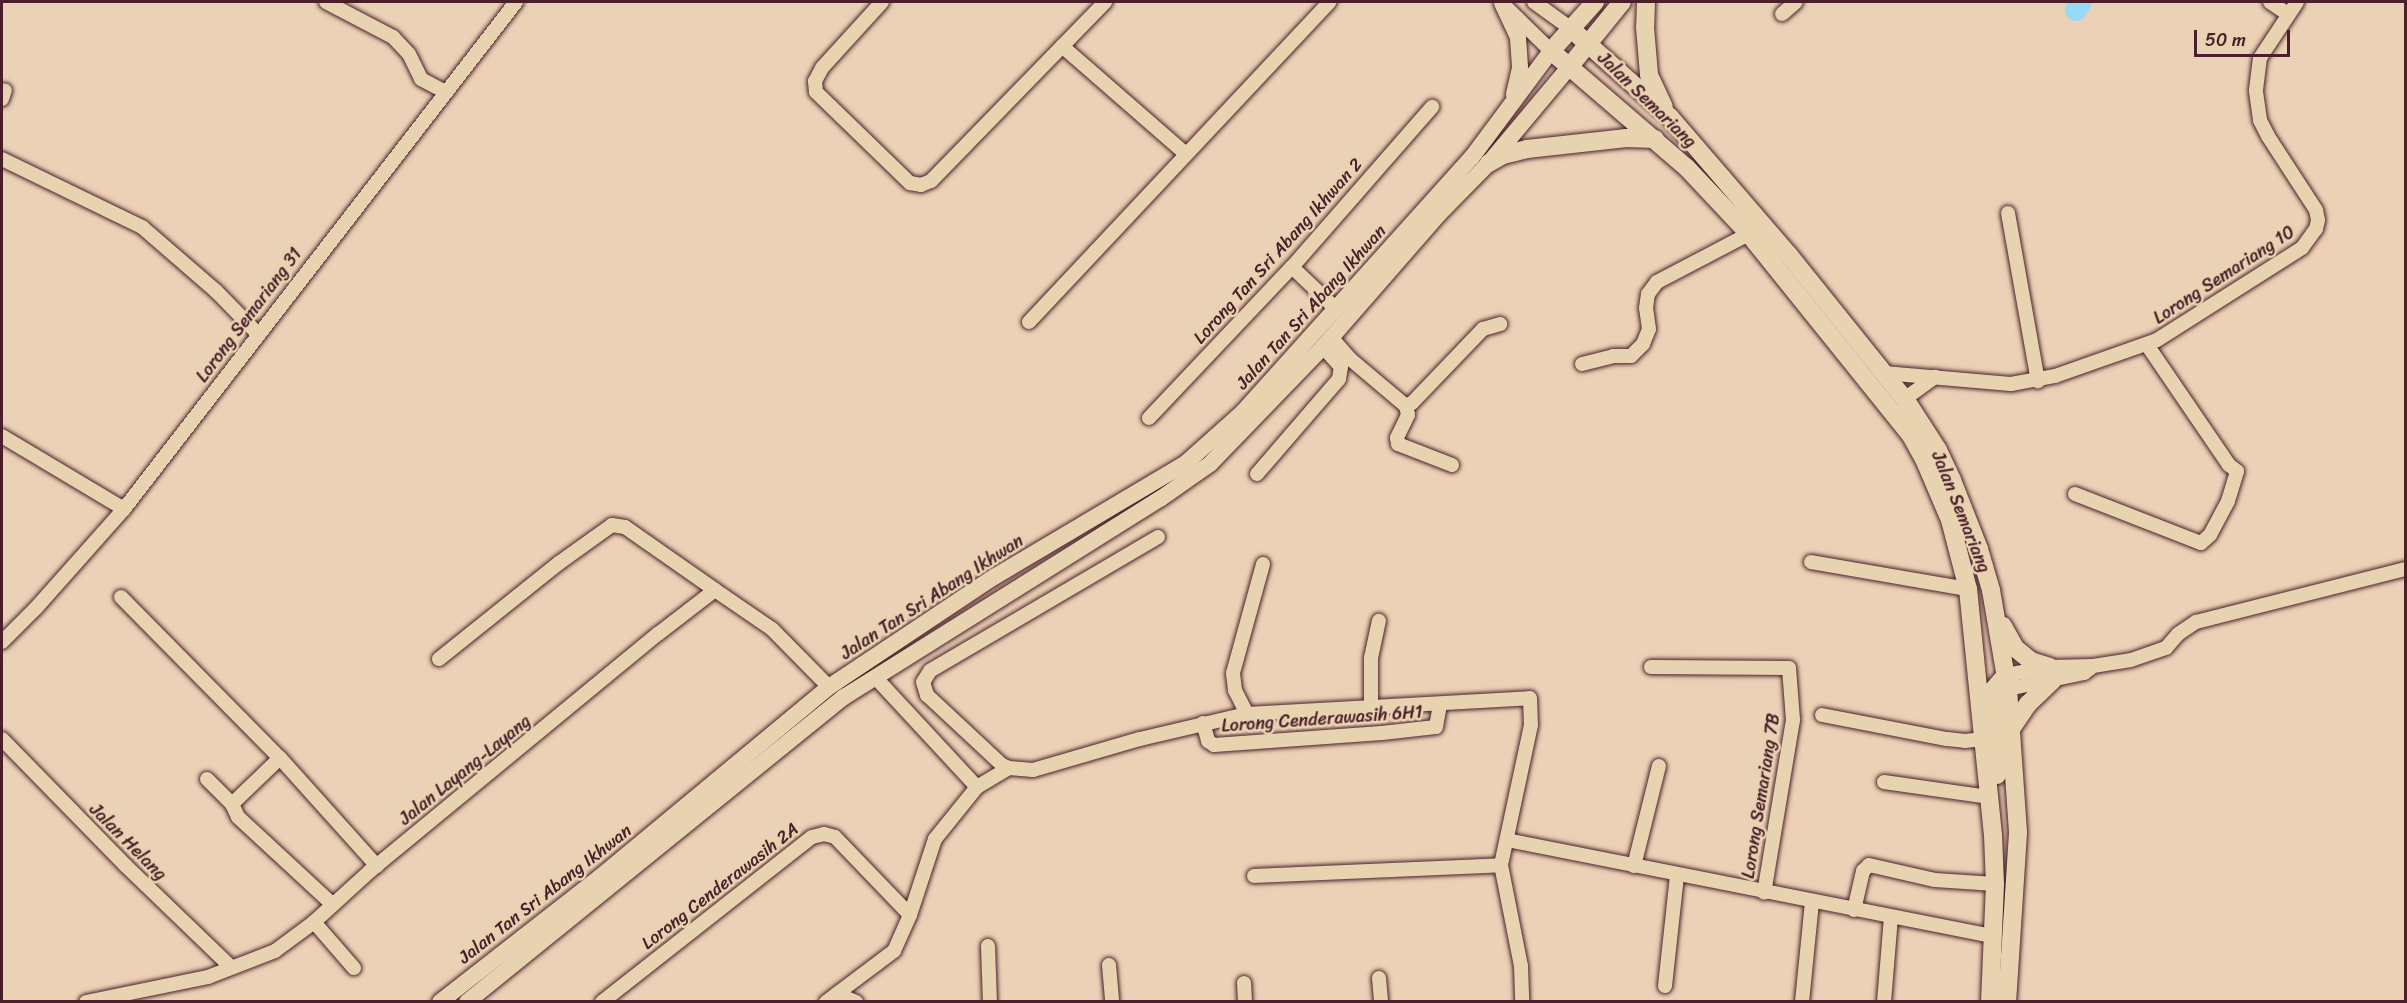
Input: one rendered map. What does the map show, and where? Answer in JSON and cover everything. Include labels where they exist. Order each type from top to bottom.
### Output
[{"type":"main road","points":[[1551,51],[1595,2]]},
{"type":"main road","points":[[1570,66],[1587,42],[1622,2]]},
{"type":"main road","points":[[1646,2],[1645,27],[1649,75],[1670,117]]},
{"type":"main road","name":"Jalan Semariang","points":[[1570,28],[1670,117],[1788,254],[1907,402],[1938,450],[1952,480],[1979,549],[1998,617],[2012,729],[2018,833],[2007,1002]]},
{"type":"main road","name":"Jalan Semariang","points":[[1551,51],[1688,168],[1749,234],[1910,434],[1924,459],[1950,520],[1968,589],[1985,739],[1995,884],[1990,1002]]},
{"type":"main road","points":[[1489,163],[1503,155],[1527,149],[1626,138],[1655,140]]},
{"type":"main road","points":[[1998,617],[2015,648],[2051,673],[2012,729]]},
{"type":"main road","points":[[1990,794],[1999,767],[1993,690],[2007,682]]},
{"type":"street","points":[[326,2],[393,37],[409,54],[422,79],[445,92]]},
{"type":"street","name":"Lorong Semariang 31","points":[[2,642],[36,608],[124,508],[516,2]]},
{"type":"street","points":[[882,2],[822,68],[815,81],[816,92],[910,183],[921,185],[931,181],[1105,2]]},
{"type":"street","points":[[1029,322],[1330,2]]},
{"type":"street","points":[[1432,212],[1551,51],[1502,2]]},
{"type":"street","points":[[1502,2],[1518,38],[1518,82],[1511,104]]},
{"type":"street","points":[[1534,2],[1570,28]]},
{"type":"street","points":[[1782,14],[1796,2]]},
{"type":"street","points":[[2270,2],[2288,14]]},
{"type":"street","name":"Lorong Semariang 10","points":[[1884,373],[2011,384],[2038,381],[2147,345],[2302,248],[2316,229],[2318,220],[2316,210],[2268,136],[2258,107],[2256,74],[2260,58],[2297,2]]},
{"type":"street","points":[[1062,46],[1186,154]]},
{"type":"street","points":[[1432,212],[1489,163],[1570,66]]},
{"type":"street","name":"Lorong Tan Sri Abang Ikhwan 2","points":[[1149,418],[1292,267],[1432,107]]},
{"type":"street","points":[[2,159],[142,227],[216,291],[258,334]]},
{"type":"street","name":"Jalan Tan Sri Abang Ikhwan","points":[[440,1002],[600,877],[830,687],[994,577],[1186,463],[1243,412],[1335,308],[1432,212]]},
{"type":"street","name":"Jalan Tan Sri Abang Ikhwan","points":[[466,1002],[844,697],[1160,499],[1210,464],[1327,342],[1432,212]]},
{"type":"street","points":[[2008,213],[2038,381]]},
{"type":"street","points":[[1582,364],[1613,356],[1631,356],[1643,344],[1649,329],[1646,308],[1648,294],[1658,282],[1749,234]]},
{"type":"street","points":[[1292,267],[1335,308]]},
{"type":"street","points":[[1406,406],[1412,403],[1482,329],[1500,324]]},
{"type":"street","points":[[1327,342],[1406,406],[1408,415],[1396,438],[1398,444],[1452,465]]},
{"type":"street","points":[[1257,474],[1339,379],[1341,367],[1327,342]]},
{"type":"street","points":[[2075,494],[2201,543],[2210,535],[2228,501],[2237,471],[2229,465],[2147,345]]},
{"type":"street","points":[[1907,402],[1910,395],[1935,377]]},
{"type":"street","points":[[2,436],[124,508]]},
{"type":"street","points":[[439,659],[541,577],[612,525],[625,527],[772,629],[830,687]]},
{"type":"street","points":[[1158,537],[925,675],[923,682],[927,695],[995,759],[1009,768],[1033,770],[1203,723],[1247,714],[1530,698],[1531,725],[1501,865],[1521,966],[1522,1002]]},
{"type":"street","points":[[1811,562],[1968,589]]},
{"type":"street","points":[[1247,714],[1235,690],[1233,673],[1263,564]]},
{"type":"street","points":[[2007,682],[2131,660],[2166,648],[2178,634],[2196,622],[2220,614],[2406,569]]},
{"type":"street","name":"Jalan Layang-Layang","points":[[86,1002],[208,977],[275,951],[314,922],[377,866],[658,634],[715,590]]},
{"type":"street","points":[[121,597],[280,758],[377,866]]},
{"type":"street","points":[[1371,708],[1371,658],[1379,621]]},
{"type":"street","name":"Lorong Semariang 7B","points":[[1651,667],[1790,668],[1793,720],[1764,893]]},
{"type":"street","points":[[875,677],[977,787]]},
{"type":"street","name":"Lorong Cenderawasih 6H1","points":[[1203,723],[1208,741],[1214,745],[1382,733],[1436,727],[1440,704]]},
{"type":"street","points":[[1822,715],[1947,739],[1965,741],[1985,739]]},
{"type":"street","name":"Jalan Helang","points":[[2,739],[124,865],[231,967]]},
{"type":"street","points":[[232,804],[280,758]]},
{"type":"street","points":[[1634,866],[1659,765]]},
{"type":"street","points":[[831,998],[894,951],[910,915],[936,839],[977,787],[1009,768]]},
{"type":"street","points":[[207,779],[232,804],[238,817],[332,904]]},
{"type":"street","points":[[1884,782],[1990,794]]},
{"type":"street","name":"Lorong Cenderawasih 2A","points":[[602,1002],[812,837],[824,834],[835,837],[910,915]]},
{"type":"street","points":[[1507,840],[1764,893],[1993,936]]},
{"type":"street","points":[[1854,910],[1863,871],[1869,864],[1935,880],[1995,884]]},
{"type":"street","points":[[1254,876],[1501,865]]},
{"type":"street","points":[[1665,986],[1677,875]]},
{"type":"street","points":[[1802,1002],[1812,902]]},
{"type":"street","points":[[1884,1002],[1891,917]]},
{"type":"street","points":[[314,922],[354,968]]},
{"type":"street","points":[[988,945],[990,1002]]},
{"type":"street","points":[[1109,964],[1112,1002]]},
{"type":"street","points":[[1380,978],[1381,1002]]},
{"type":"street","points":[[1244,983],[1245,1002]]},
{"type":"street","points":[[831,998],[856,1002]]},
{"type":"waterway","points":[[2076,10],[2081,2]]}]
